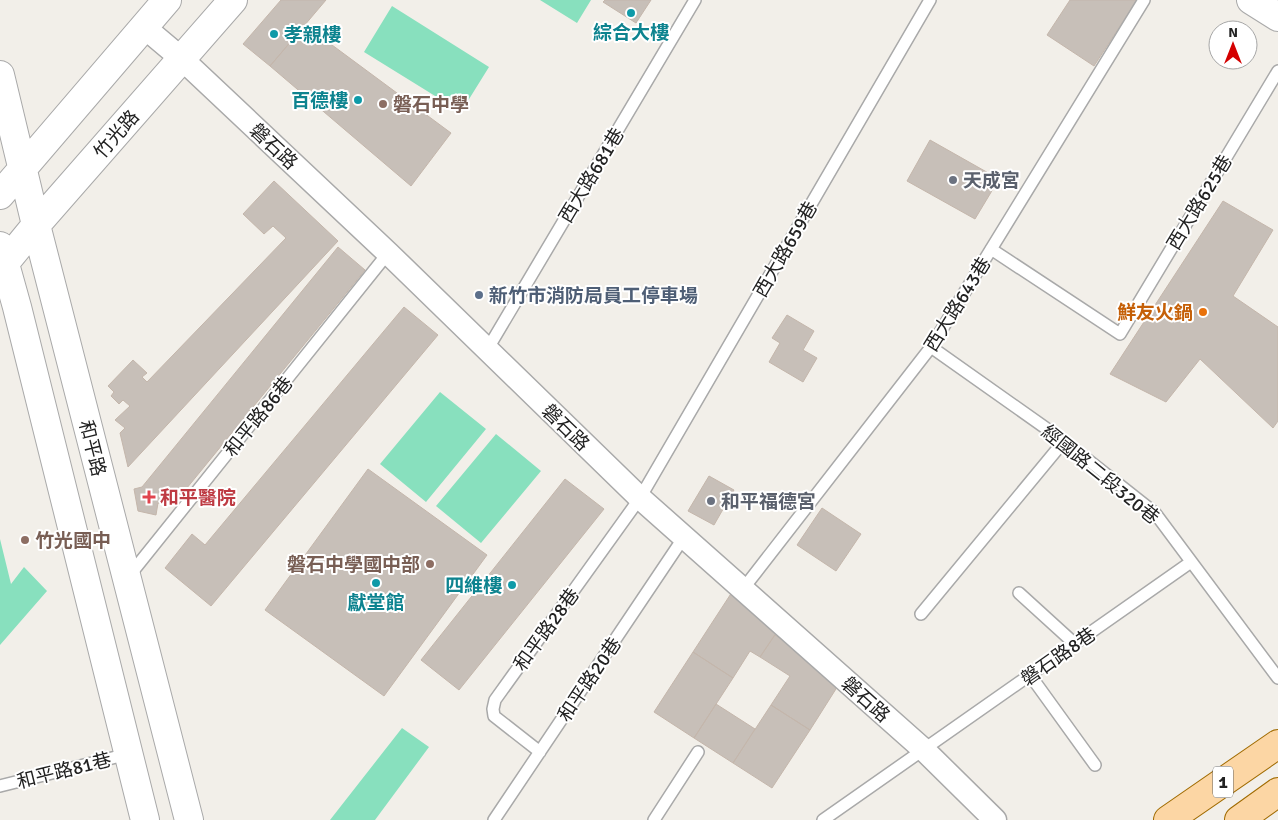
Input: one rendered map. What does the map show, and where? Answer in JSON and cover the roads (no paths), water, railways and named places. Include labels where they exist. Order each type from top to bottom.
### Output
[{"type":"main road","name":"1","points":[[1168,820],[1278,744]]},
{"type":"main road","name":"1","points":[[1239,820],[1278,792]]},
{"type":"street","points":[[0,195],[167,0]]},
{"type":"street","name":"竹光路","points":[[2,259],[36,225],[233,0]]},
{"type":"street","points":[[1251,0],[1278,17]]},
{"type":"street","name":"磐石路","points":[[144,27],[182,60],[388,253],[640,498],[924,750],[995,820]]},
{"type":"street","name":"和平路","points":[[0,75],[36,225],[189,820]]},
{"type":"street","points":[[2,259],[145,820]]},
{"type":"lane","name":"西大路681巷","points":[[487,350],[695,0]]},
{"type":"lane","name":"西大路659巷","points":[[640,498],[930,0]]},
{"type":"lane","name":"西大路643巷","points":[[743,590],[931,347],[1144,0]]},
{"type":"lane","name":"西大路625巷","points":[[991,249],[1120,334],[1278,71]]},
{"type":"lane","name":"和平路86巷","points":[[127,578],[388,253]]},
{"type":"lane","name":"經國路二段320巷","points":[[931,347],[1064,441],[1155,513],[1278,678]]},
{"type":"lane","points":[[920,614],[1064,441]]},
{"type":"lane","name":"和平路28巷","points":[[540,752],[494,716],[494,700],[640,498]]},
{"type":"lane","name":"和平路20巷","points":[[494,820],[684,537]]},
{"type":"lane","name":"磐石路8巷","points":[[823,820],[1191,562]]},
{"type":"lane","points":[[1019,593],[1075,644]]},
{"type":"lane","points":[[1030,675],[1095,765]]},
{"type":"lane","points":[[654,820],[698,752]]},
{"type":"lane","name":"和平路81巷","points":[[0,786],[128,754]]},
{"type":"place","name":"綜合大樓","points":[[631,13]]},
{"type":"place","name":"孝親樓","points":[[274,34]]},
{"type":"place","name":"百德樓","points":[[358,100]]},
{"type":"place","name":"磐石中學","points":[[383,104]]},
{"type":"place","name":"天成宮","points":[[953,180]]},
{"type":"place","name":"新竹市消防局員工停車場","points":[[479,295]]},
{"type":"place","name":"鮮友火鍋","points":[[1203,312]]},
{"type":"place","name":"和平醫院","points":[[149,497]]},
{"type":"place","name":"和平福德宮","points":[[711,501]]},
{"type":"place","name":"竹光國中","points":[[25,540]]},
{"type":"place","name":"磐石中學國中部","points":[[430,564]]},
{"type":"place","name":"獻堂館","points":[[376,583]]},
{"type":"place","name":"四維樓","points":[[512,585]]}]
